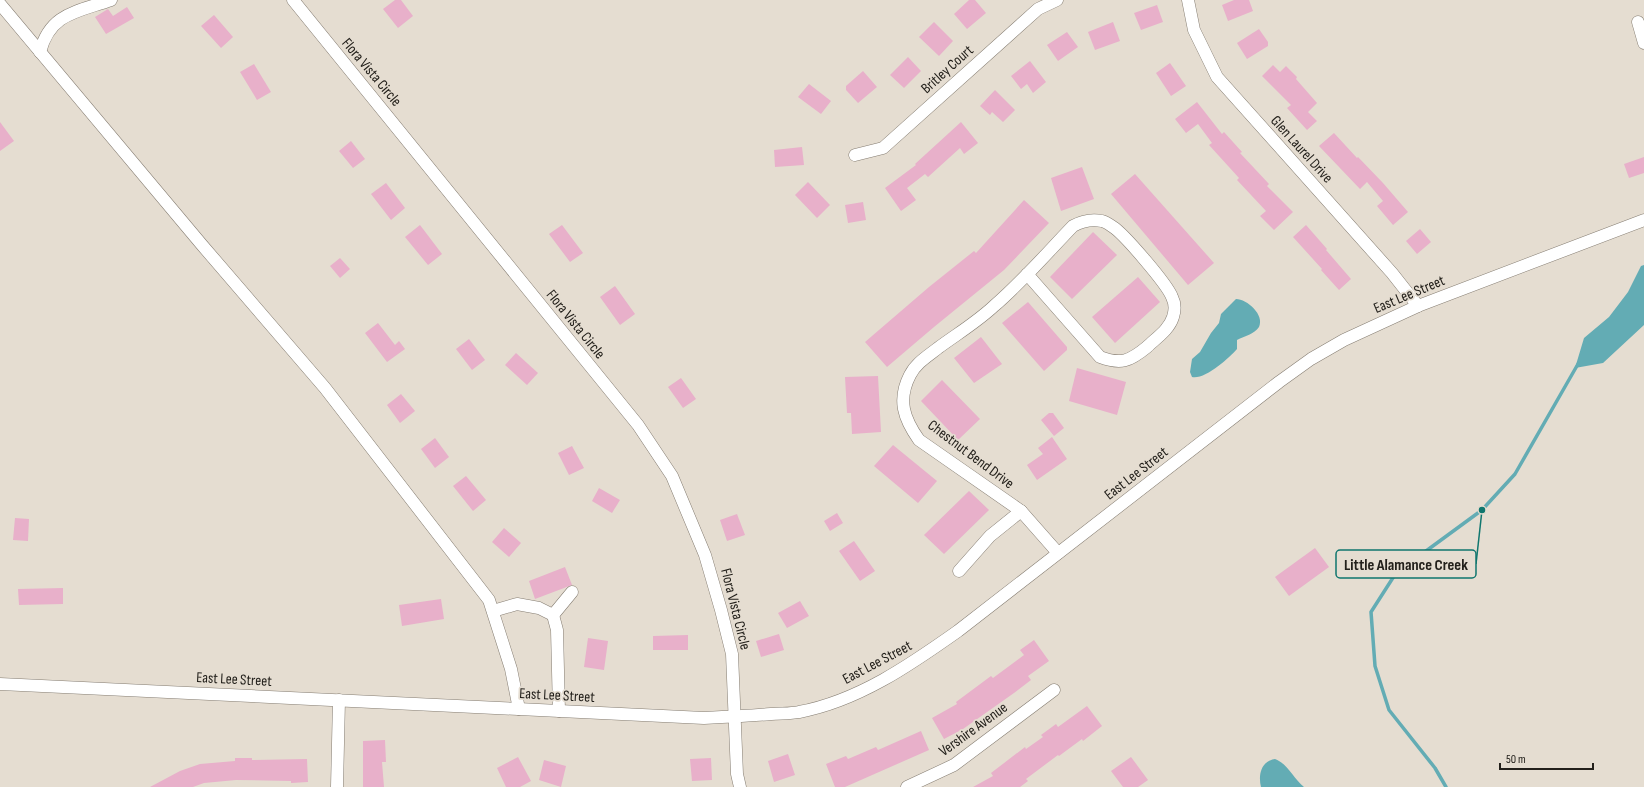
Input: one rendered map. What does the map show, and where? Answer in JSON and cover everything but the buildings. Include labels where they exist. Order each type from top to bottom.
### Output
[{"type":"street","points":[[40,52],[43,39],[48,29],[57,21],[68,15],[111,0]]},
{"type":"street","name":"Flora Vista Circle","points":[[293,0],[633,419],[672,476],[705,555],[732,654],[737,774],[740,787]]},
{"type":"street","name":"Britley Court","points":[[855,155],[883,148],[1038,9],[1057,0]]},
{"type":"street","name":"Glen Laurel Drive","points":[[1188,0],[1194,30],[1217,77],[1392,273],[1418,306]]},
{"type":"street","points":[[0,4],[202,245],[325,388],[489,600],[512,669],[520,709]]},
{"type":"street","points":[[1638,22],[1644,43]]},
{"type":"street","name":"Chestnut Bend Drive","points":[[1027,274],[1100,357],[1113,361],[1125,361],[1136,356],[1167,329],[1173,318],[1175,307],[1166,286],[1114,227],[1103,222],[1092,220],[1081,222],[1073,226],[994,307],[921,361],[910,374],[904,390],[903,409],[909,426],[919,440],[1021,511],[1058,553]]},
{"type":"street","name":"East Lee Street","points":[[0,684],[704,718],[798,712],[838,701],[879,682],[923,656],[958,631],[1279,382],[1311,359],[1344,340],[1418,306],[1644,220]]},
{"type":"street","points":[[959,572],[990,536],[1021,511]]},
{"type":"street","points":[[553,615],[572,592]]},
{"type":"street","points":[[492,611],[517,604],[539,608],[553,615],[557,630],[559,711]]},
{"type":"street","name":"Vershire Avenue","points":[[907,787],[954,765],[1054,690]]},
{"type":"street","points":[[337,787],[338,700]]},
{"type":"water","points":[[1644,265],[1644,325],[1603,363],[1575,368],[1584,338],[1609,317],[1628,292],[1641,266]]},
{"type":"water","points":[[1236,299],[1245,302],[1254,308],[1259,318],[1259,327],[1252,333],[1237,340],[1237,349],[1216,368],[1203,375],[1192,377],[1190,372],[1192,359],[1200,352],[1211,333],[1219,323],[1221,314]]},
{"type":"water","points":[[1275,759],[1280,761],[1304,787],[1261,787],[1260,773],[1262,769],[1266,763]]},
{"type":"waterway","points":[[1446,787],[1435,768],[1389,710],[1375,666],[1371,612],[1396,573],[1482,510],[1515,474],[1578,364]]},
{"type":"place","name":"Little Alamance Creek","points":[[1482,510]]}]
